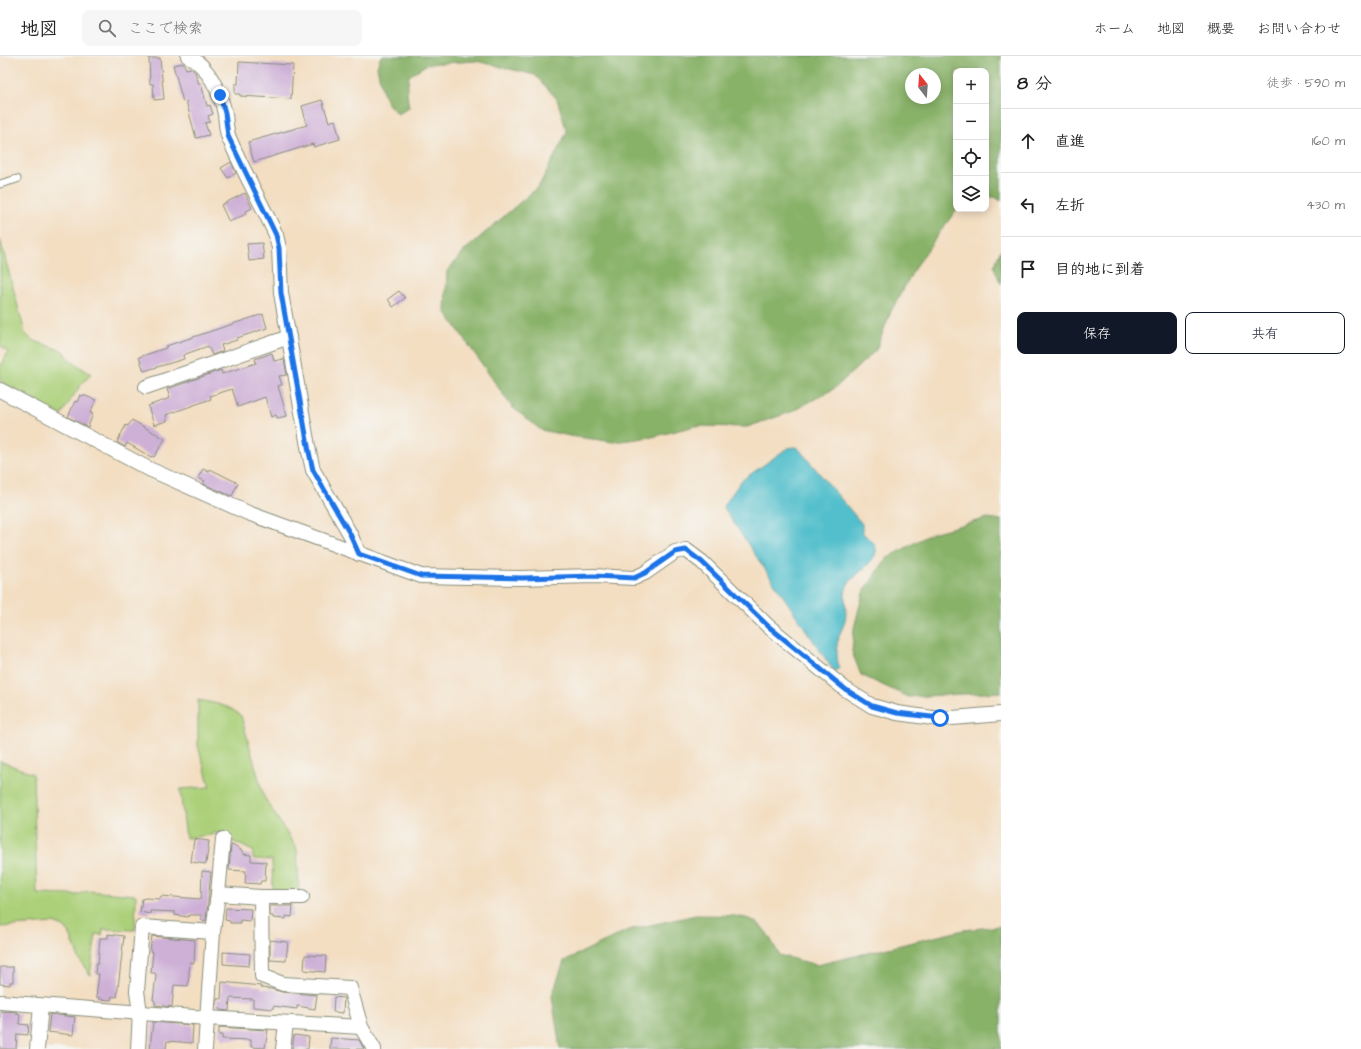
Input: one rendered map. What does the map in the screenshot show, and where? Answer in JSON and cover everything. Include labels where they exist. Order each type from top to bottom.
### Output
[{"type":"street","points":[[191,57],[208,72],[220,95],[225,113],[228,136],[276,235],[279,248],[281,293],[313,470],[350,534],[359,554]]},
{"type":"street","points":[[146,387],[289,337]]},
{"type":"street","points":[[0,390],[149,469],[248,513],[421,576],[522,578],[594,576],[634,578],[645,573],[675,552],[686,550],[702,562],[768,626],[845,689],[872,706],[897,713],[940,718],[1001,714]]},
{"type":"street","points":[[205,1049],[213,932],[218,894],[222,839]]},
{"type":"street","points":[[218,894],[261,897],[302,897]]},
{"type":"street","points":[[261,897],[262,976],[283,984],[350,988],[361,1027],[374,1049]]},
{"type":"street","points":[[138,1049],[140,1013],[137,991],[142,927],[213,932]]},
{"type":"street","points":[[0,1002],[207,1018],[361,1027]]},
{"type":"street","points":[[37,1049],[41,1006]]},
{"type":"street","points":[[283,1049],[286,1023]]},
{"type":"lane","points":[[0,184],[17,179]]},
{"type":"green space","points":[[381,56],[1001,56],[1001,201],[995,197],[989,197],[989,68],[953,68],[953,212],[955,212],[915,268],[891,311],[876,350],[835,388],[791,412],[747,427],[695,426],[652,437],[614,442],[570,436],[541,430],[512,407],[445,311],[447,271],[464,251],[539,186],[567,132],[557,99],[535,75],[476,61],[427,64],[409,76],[407,93],[409,108],[398,114],[387,103],[377,67]]},
{"type":"green space","points":[[0,239],[25,333],[32,340],[63,351],[71,361],[91,374],[80,386],[61,415],[0,381],[0,368],[8,352],[0,345]]},
{"type":"green space","points":[[1001,249],[1001,284],[994,267]]},
{"type":"green space","points":[[988,518],[1001,520],[1001,692],[908,697],[861,675],[852,652],[854,628],[863,593],[886,559],[932,533]]},
{"type":"green space","points":[[198,700],[227,707],[237,712],[241,716],[264,797],[297,849],[299,894],[273,892],[272,860],[253,859],[253,851],[230,840],[229,833],[212,833],[212,835],[186,838],[180,789],[210,787],[198,746]]},
{"type":"green space","points":[[0,761],[33,774],[37,894],[77,895],[87,891],[136,895],[135,930],[103,929],[102,935],[96,934],[90,975],[79,959],[70,934],[64,927],[53,923],[0,927]]},
{"type":"green space","points":[[696,915],[725,915],[747,918],[758,923],[762,927],[772,941],[779,955],[817,965],[964,930],[1001,926],[1001,1049],[560,1049],[552,996],[564,961],[628,930]]},
{"type":"water","points":[[794,447],[798,448],[862,524],[862,533],[872,542],[876,549],[873,559],[849,582],[847,586],[845,594],[846,616],[837,646],[839,668],[835,671],[723,507],[741,481],[782,452]]},
{"type":"building","points":[[149,58],[160,58],[164,99],[154,100],[153,84],[150,84]]},
{"type":"building","points":[[239,62],[293,65],[291,99],[240,96],[240,94],[235,94],[235,84],[238,84]]},
{"type":"building","points":[[183,63],[186,69],[191,68],[195,72],[199,84],[201,84],[207,106],[210,105],[213,114],[208,116],[210,122],[205,123],[209,135],[196,138],[186,101],[183,102],[173,65]]},
{"type":"building","points":[[322,100],[329,122],[335,120],[340,139],[314,147],[313,144],[254,162],[248,142],[307,125],[302,106]]},
{"type":"building","points":[[231,162],[236,173],[228,178],[221,168]]},
{"type":"building","points":[[245,193],[252,208],[245,212],[246,214],[229,222],[221,205]]},
{"type":"building","points":[[262,243],[264,259],[249,261],[247,244]]},
{"type":"building","points":[[399,291],[405,298],[393,307],[388,299]]},
{"type":"building","points":[[263,314],[267,328],[221,345],[223,351],[212,355],[208,346],[183,355],[184,359],[144,371],[139,357],[166,348],[166,346]]},
{"type":"building","points":[[272,353],[274,361],[284,359],[287,375],[279,376],[282,385],[278,386],[287,416],[277,418],[276,415],[271,417],[265,397],[238,407],[232,389],[210,396],[211,399],[166,415],[167,421],[154,425],[148,406],[170,398],[167,389],[221,370],[222,374],[256,363],[255,359]]},
{"type":"building","points":[[80,395],[96,400],[90,413],[93,414],[88,427],[68,417],[75,401],[77,402]]},
{"type":"building","points":[[132,420],[165,439],[154,457],[151,457],[127,443],[125,447],[117,442],[126,425],[128,426]]},
{"type":"building","points":[[203,469],[209,472],[210,469],[238,483],[232,496],[203,484],[205,481],[198,478]]},
{"type":"building","points":[[194,839],[209,841],[206,864],[191,862]]},
{"type":"building","points":[[231,845],[236,846],[243,852],[243,854],[251,855],[251,861],[266,862],[265,881],[261,881],[260,884],[245,883],[246,871],[229,870]]},
{"type":"building","points":[[202,871],[211,872],[206,921],[201,920],[201,915],[189,915],[188,917],[175,915],[175,912],[150,911],[150,914],[140,912],[142,899],[146,898],[160,899],[161,896],[201,899]]},
{"type":"building","points":[[270,906],[293,906],[292,917],[286,916],[286,919],[273,918],[273,916],[270,916]]},
{"type":"building","points":[[226,908],[251,909],[250,921],[240,920],[240,923],[230,923],[230,921],[225,920]]},
{"type":"building","points":[[108,934],[124,936],[117,997],[112,996],[111,1000],[99,999],[99,997],[96,997],[99,974],[95,974],[96,964],[98,964],[100,938],[108,938]]},
{"type":"building","points":[[152,936],[195,940],[194,963],[190,962],[188,986],[174,985],[172,1007],[155,1005],[155,1001],[153,1000],[156,975],[155,973],[151,973],[153,952],[150,951]]},
{"type":"building","points":[[270,940],[288,942],[286,961],[270,960]]},
{"type":"building","points":[[223,952],[250,954],[249,966],[223,964]]},
{"type":"building","points":[[305,955],[326,956],[325,972],[304,970]]},
{"type":"building","points":[[0,967],[13,967],[13,982],[10,982],[10,985],[0,984]]},
{"type":"building","points":[[222,982],[261,986],[261,988],[282,992],[317,995],[315,1009],[297,1006],[297,1009],[273,1006],[273,1009],[253,1007],[253,999],[230,998],[229,1011],[220,1010],[217,1005],[217,999],[221,999]]},
{"type":"building","points":[[334,997],[344,998],[343,1013],[333,1012]]},
{"type":"building","points":[[0,1011],[17,1012],[16,1013],[20,1014],[19,1024],[29,1025],[28,1035],[17,1034],[16,1049],[0,1049]]},
{"type":"building","points":[[50,1014],[75,1017],[73,1035],[48,1032]]},
{"type":"building","points":[[153,1022],[193,1025],[192,1043],[167,1041],[166,1049],[150,1049]]},
{"type":"building","points":[[219,1027],[268,1030],[265,1048],[251,1047],[251,1040],[222,1039],[222,1035],[219,1035]]},
{"type":"building","points":[[294,1035],[309,1037],[308,1049],[292,1049]]},
{"type":"building","points":[[331,1038],[359,1040],[364,1049],[330,1049]]},
{"type":"route","points":[[220,95],[225,113],[228,136],[276,235],[279,248],[281,293],[313,470],[350,534],[359,554],[421,576],[522,578],[594,576],[634,578],[645,573],[675,552],[686,550],[702,562],[768,626],[845,689],[872,706],[897,713],[940,718]]}]
